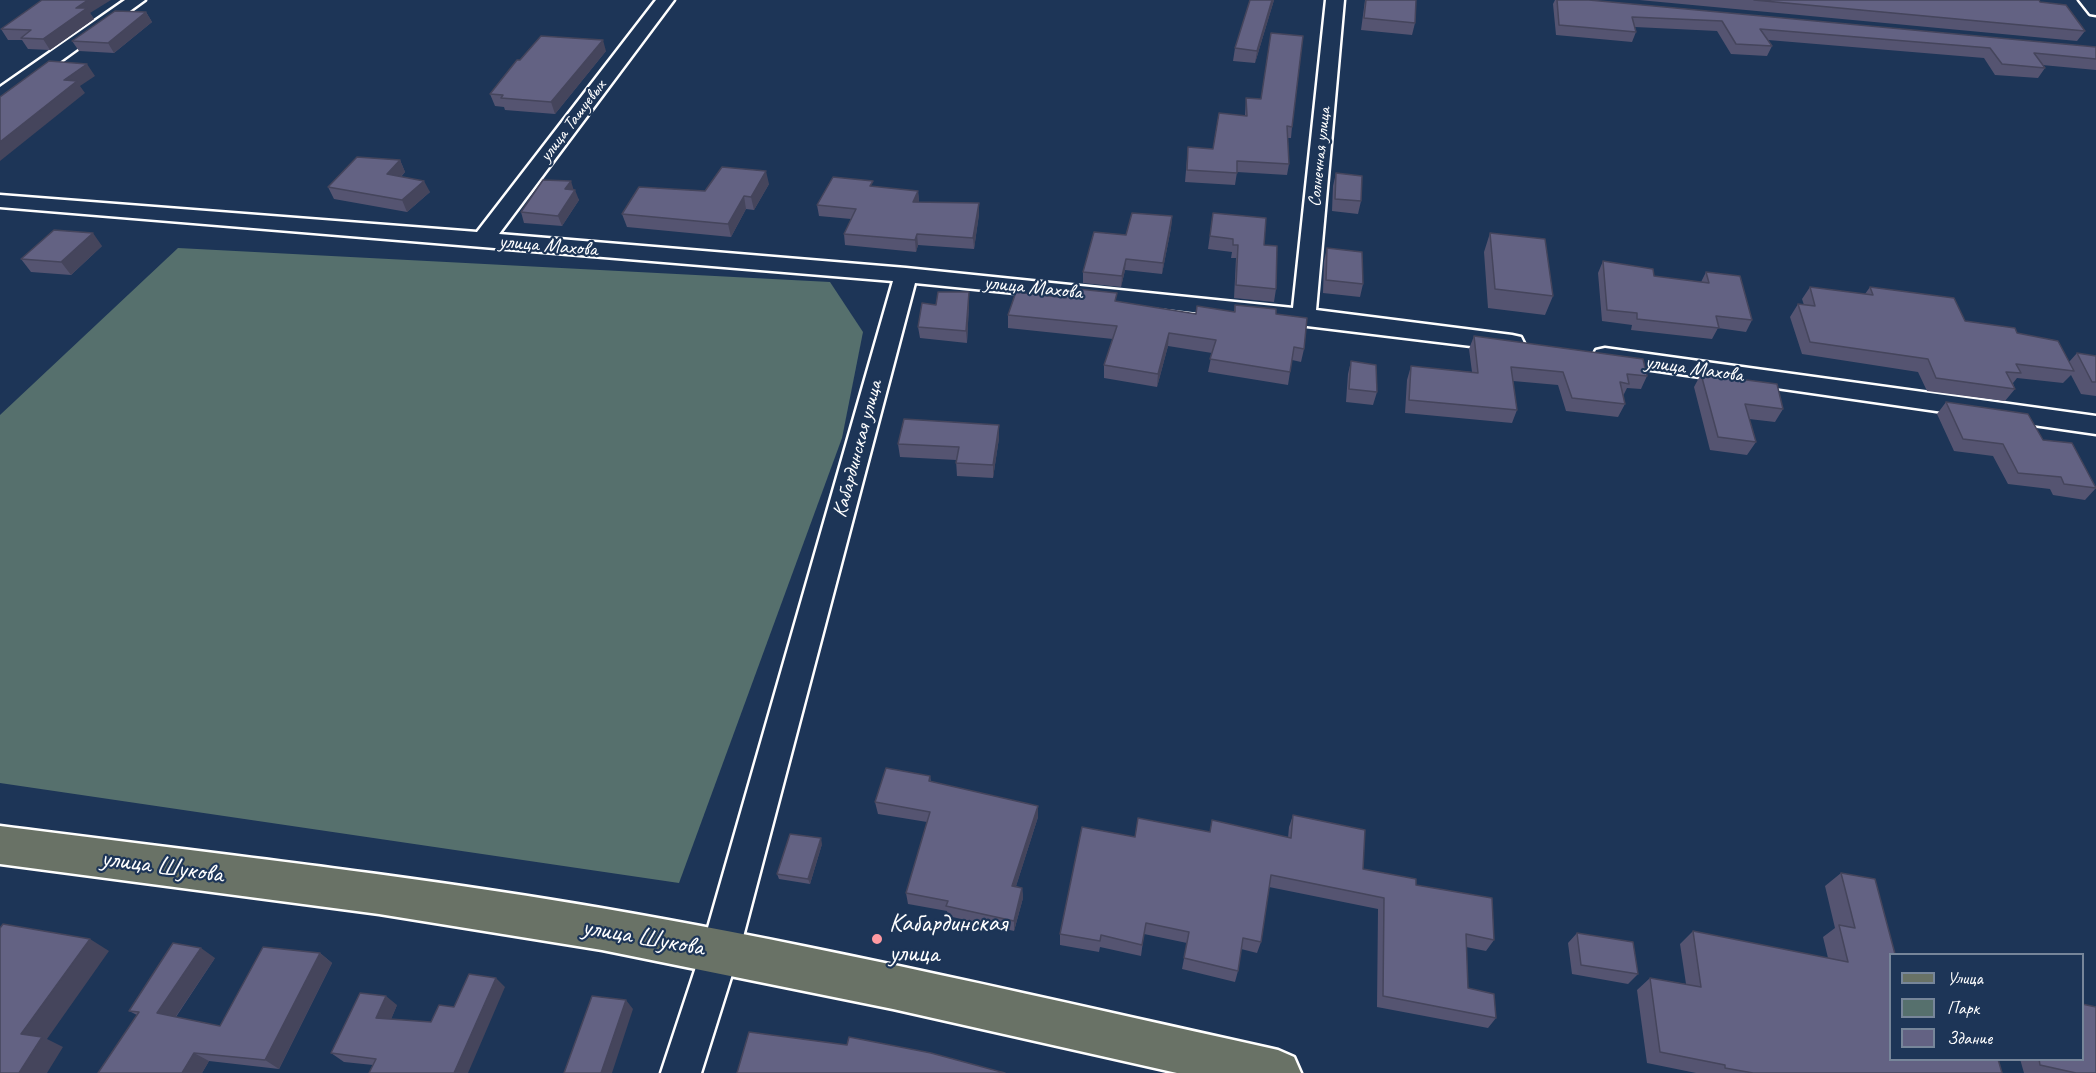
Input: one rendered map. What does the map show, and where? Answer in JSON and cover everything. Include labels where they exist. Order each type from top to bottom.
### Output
[{"type":"main road","name":"улица Шукова","points":[[0,845],[505,914],[720,952],[920,992],[1278,1073]]},
{"type":"street","points":[[0,96],[135,0]]},
{"type":"street","name":"улица Ташуевых","points":[[482,241],[664,0]]},
{"type":"street","name":"Солнечная улица","points":[[1304,315],[1335,0]]},
{"type":"street","points":[[2088,0],[2096,9]]},
{"type":"street","name":"улица Махова","points":[[0,201],[906,275],[1304,315],[1529,346]]},
{"type":"street","name":"Кабардинская улица","points":[[681,1073],[720,952],[906,275]]},
{"type":"street","name":"улица Махова","points":[[1588,354],[2096,425]]},
{"type":"green space","points":[[178,248],[830,282],[863,332],[842,438],[679,883],[0,783],[0,415]]},
{"type":"building","points":[[42,0],[88,0],[76,8],[87,8],[43,39],[21,38],[31,30],[1,29]]},
{"type":"building","points":[[1250,0],[1272,0],[1257,51],[1235,48]]},
{"type":"building","points":[[1366,0],[1416,0],[1415,23],[1364,18]]},
{"type":"building","points":[[1557,0],[1589,0],[2096,47],[2096,59],[2034,53],[2045,68],[2002,64],[1990,48],[1760,29],[1772,46],[1736,44],[1722,21],[1632,17],[1636,32],[1559,25]]},
{"type":"building","points":[[1754,0],[2039,0],[2066,5],[2085,31]]},
{"type":"building","points":[[115,11],[146,12],[108,43],[72,41]]},
{"type":"building","points":[[1271,33],[1303,36],[1292,127],[1287,126],[1289,164],[1237,161],[1237,173],[1187,170],[1188,147],[1213,149],[1219,113],[1247,116],[1246,98],[1261,99]]},
{"type":"building","points":[[541,36],[603,40],[551,102],[501,98],[503,95],[490,94],[517,60],[520,60]]},
{"type":"building","points":[[49,61],[87,64],[64,80],[77,81],[0,142],[0,97]]},
{"type":"building","points":[[357,157],[400,160],[387,174],[424,181],[402,200],[328,187]]},
{"type":"building","points":[[722,167],[766,171],[751,197],[744,196],[728,224],[622,214],[639,187],[705,191]]},
{"type":"building","points":[[1336,173],[1362,176],[1361,201],[1335,199]]},
{"type":"building","points":[[833,177],[873,181],[870,186],[918,191],[913,202],[979,203],[973,238],[917,234],[915,240],[844,234],[856,209],[817,205]]},
{"type":"building","points":[[543,180],[571,181],[565,189],[575,190],[558,216],[521,212]]},
{"type":"building","points":[[1132,213],[1172,216],[1163,263],[1126,259],[1122,276],[1083,272],[1094,232],[1126,235]]},
{"type":"building","points":[[1213,213],[1266,218],[1264,245],[1277,246],[1276,289],[1236,285],[1238,245],[1233,245],[1233,239],[1210,236]]},
{"type":"building","points":[[54,230],[93,233],[61,262],[21,259]]},
{"type":"building","points":[[1490,233],[1545,239],[1553,296],[1495,289]]},
{"type":"building","points":[[1327,248],[1362,252],[1363,284],[1326,280]]},
{"type":"building","points":[[1603,261],[1653,269],[1654,276],[1709,283],[1706,272],[1740,276],[1752,320],[1716,316],[1719,328],[1637,319],[1637,313],[1607,310]]},
{"type":"building","points":[[1810,287],[1873,295],[1870,287],[1954,298],[1965,321],[2015,328],[2017,333],[2058,341],[2074,371],[2016,364],[2021,373],[2006,372],[2015,389],[1936,378],[1928,359],[1810,342],[1798,304],[1815,306]]},
{"type":"building","points":[[1078,289],[1117,293],[1115,301],[1196,314],[1197,306],[1235,312],[1235,305],[1276,309],[1276,314],[1307,318],[1304,349],[1294,347],[1290,372],[1210,359],[1216,340],[1169,333],[1158,374],[1104,365],[1117,326],[1008,315],[1016,292],[1066,298],[1067,292],[1077,294]]},
{"type":"building","points":[[938,292],[969,292],[966,331],[918,327],[922,303],[936,305]]},
{"type":"building","points":[[1474,336],[1643,359],[1647,376],[1627,374],[1629,384],[1620,382],[1625,404],[1572,398],[1563,372],[1511,367],[1517,410],[1409,400],[1411,366],[1478,373]]},
{"type":"building","points":[[2077,353],[2096,356],[2096,382],[2092,382]]},
{"type":"building","points":[[1351,361],[1376,365],[1377,392],[1349,389]]},
{"type":"building","points":[[1701,374],[1777,384],[1783,409],[1745,404],[1756,442],[1718,437]]},
{"type":"building","points":[[1946,402],[2028,414],[2043,440],[2072,443],[2096,488],[2064,484],[2061,477],[2018,473],[2003,444],[1963,439]]},
{"type":"building","points":[[904,419],[999,425],[993,465],[956,463],[959,447],[898,444]]},
{"type":"building","points":[[886,768],[930,776],[929,781],[1038,806],[1012,886],[1022,888],[1014,921],[946,906],[948,901],[906,893],[930,812],[875,802]]},
{"type":"building","points":[[1293,815],[1365,830],[1363,869],[1416,879],[1416,885],[1492,898],[1494,940],[1466,934],[1468,988],[1494,994],[1496,1018],[1383,996],[1384,898],[1271,875],[1261,942],[1243,938],[1238,971],[1184,958],[1189,932],[1146,923],[1142,945],[1101,935],[1100,941],[1060,934],[1082,827],[1135,837],[1138,818],[1210,832],[1212,820],[1291,838]]},
{"type":"building","points":[[790,834],[821,838],[808,879],[777,874]]},
{"type":"building","points":[[1841,873],[1875,879],[1895,953],[1889,953],[1889,1061],[1999,1061],[2002,1073],[1753,1073],[1660,1052],[1650,978],[1701,987],[1693,931],[1848,962],[1839,925],[1855,928]]},
{"type":"building","points":[[3,924],[90,939],[21,1034],[42,1037],[19,1073],[0,1073],[0,928]]},
{"type":"building","points":[[1577,933],[1633,942],[1638,974],[1581,965]]},
{"type":"building","points":[[173,943],[201,948],[157,1013],[220,1026],[263,947],[320,953],[265,1060],[194,1053],[182,1073],[98,1073],[139,1012],[129,1011]]},
{"type":"building","points":[[469,974],[496,978],[454,1073],[369,1073],[376,1059],[331,1053],[360,993],[386,996],[376,1018],[431,1022],[439,1005],[454,1007]]},
{"type":"building","points":[[592,996],[626,1000],[601,1073],[564,1073]]},
{"type":"building","points":[[2084,1004],[2096,1007],[2096,1073],[2076,1073],[2040,1065],[2039,1061],[2084,1061]]},
{"type":"building","points":[[749,1032],[847,1045],[849,1037],[931,1053],[1005,1073],[737,1073]]},
{"type":"place","name":"Кабардинская улица","points":[[877,939]]}]
